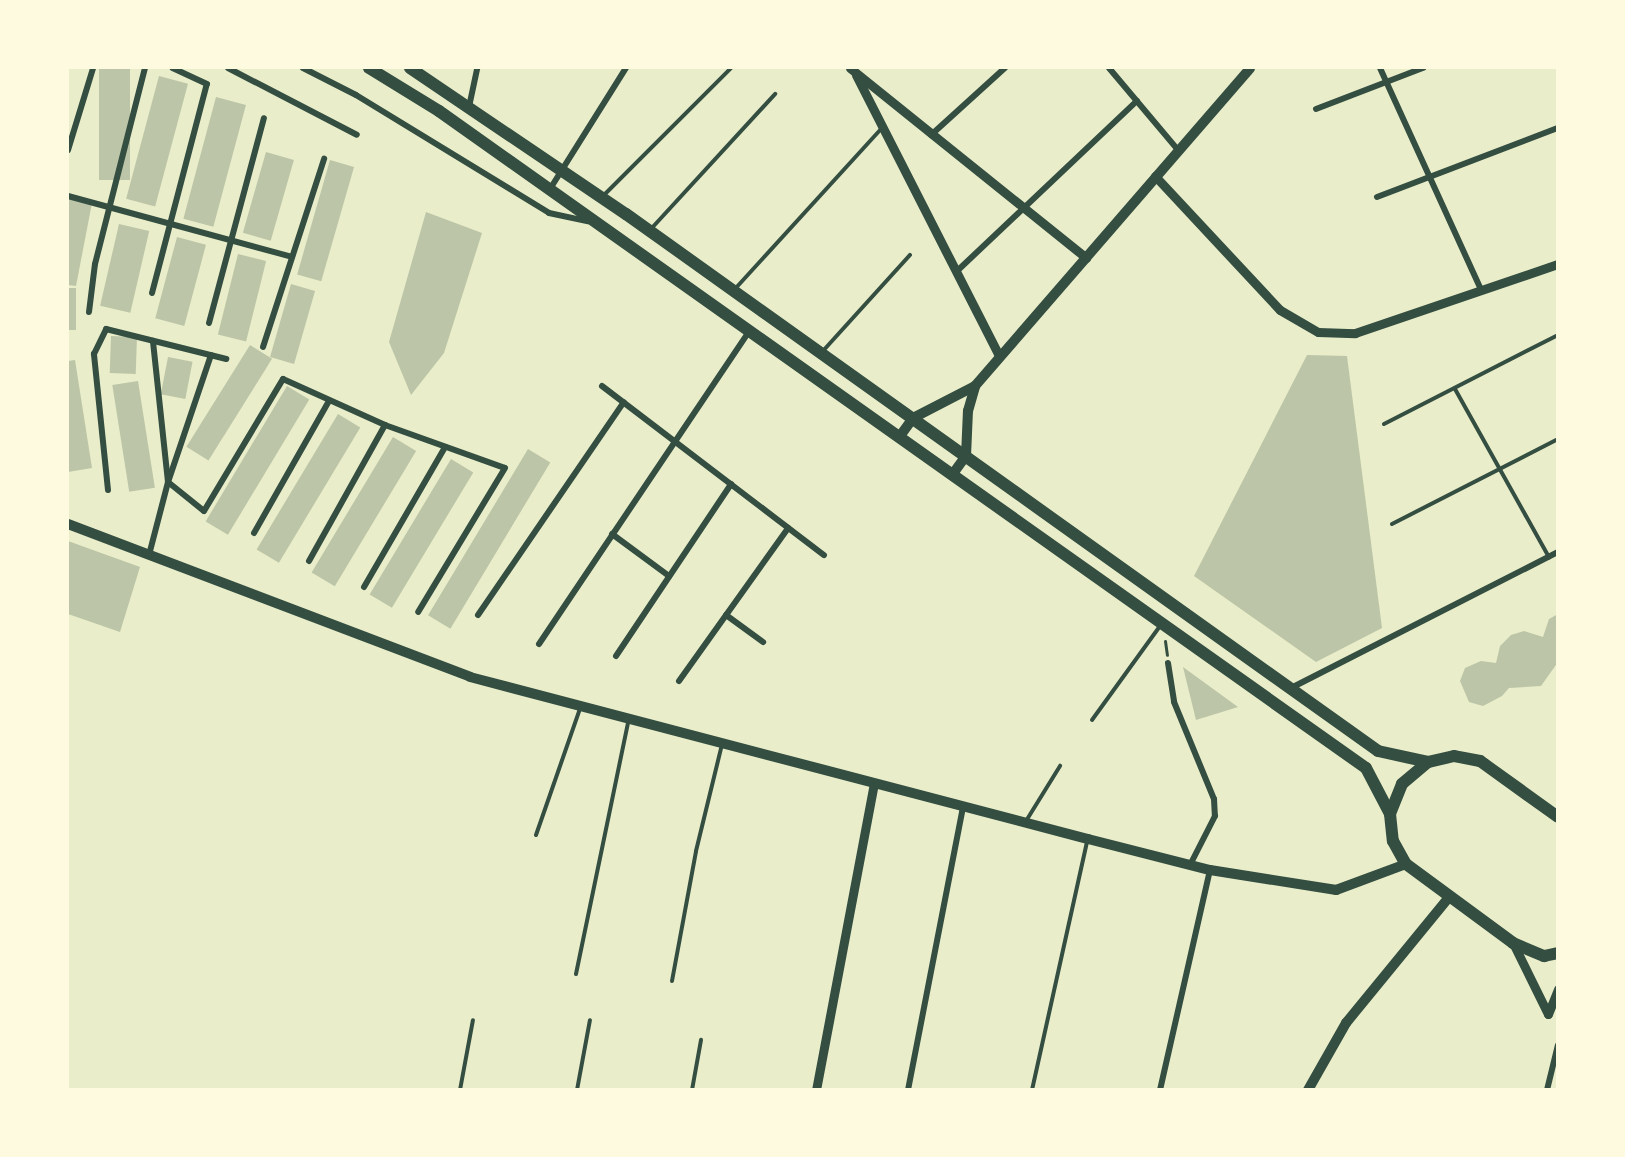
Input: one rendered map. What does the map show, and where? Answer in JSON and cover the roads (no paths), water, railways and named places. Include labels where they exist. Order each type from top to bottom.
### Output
[{"type":"main road","points":[[369,68],[550,189],[1366,768],[1390,814],[1393,841],[1406,864],[1513,943],[1544,956],[1557,953]]},
{"type":"main road","points":[[410,68],[602,197],[1378,752],[1428,762],[1454,756],[1480,761],[1557,817]]},
{"type":"main road","points":[[952,475],[966,456],[968,411],[975,386],[1250,68]]},
{"type":"main road","points":[[900,436],[913,418],[975,386]]},
{"type":"main road","points":[[68,524],[470,677],[1088,840],[1210,870],[1336,890],[1406,864]]},
{"type":"main road","points":[[1390,814],[1402,784],[1428,762]]},
{"type":"main road","points":[[1308,1089],[1346,1023],[1450,896]]},
{"type":"street","points":[[68,150],[93,68]]},
{"type":"street","points":[[89,312],[110,207],[144,68]]},
{"type":"street","points":[[152,293],[207,84],[173,68]]},
{"type":"street","points":[[228,68],[357,135]]},
{"type":"street","points":[[303,68],[356,95],[549,213],[597,223]]},
{"type":"street","points":[[469,107],[477,68]]},
{"type":"street","points":[[550,189],[626,68]]},
{"type":"street","points":[[931,135],[1005,68]]},
{"type":"street","points":[[1108,68],[1178,150]]},
{"type":"street","points":[[1380,68],[1481,290]]},
{"type":"street","points":[[1316,109],[1423,68]]},
{"type":"street","points":[[853,71],[1086,258]]},
{"type":"street","points":[[853,71],[999,356]]},
{"type":"street","points":[[956,272],[1137,100]]},
{"type":"street","points":[[208,323],[264,118]]},
{"type":"street","points":[[1377,197],[1557,128]]},
{"type":"street","points":[[263,347],[324,159]]},
{"type":"street","points":[[1155,176],[1280,310],[1318,333],[1354,333],[1557,264]]},
{"type":"street","points":[[68,196],[292,257]]},
{"type":"street","points":[[108,490],[94,354],[106,329],[226,359]]},
{"type":"street","points":[[539,644],[749,331]]},
{"type":"street","points":[[153,341],[168,482],[204,511],[283,379],[385,425],[505,468],[418,612]]},
{"type":"street","points":[[149,555],[168,482],[211,355]]},
{"type":"street","points":[[602,386],[824,555]]},
{"type":"street","points":[[254,533],[328,400]]},
{"type":"street","points":[[478,615],[624,402]]},
{"type":"street","points":[[309,561],[385,425]]},
{"type":"street","points":[[364,587],[445,447]]},
{"type":"street","points":[[616,656],[731,484]]},
{"type":"street","points":[[679,681],[788,528]]},
{"type":"street","points":[[612,534],[669,576]]},
{"type":"street","points":[[1289,689],[1557,552]]},
{"type":"street","points":[[726,615],[763,642]]},
{"type":"street","points":[[1168,663],[1173,702],[1215,799],[1215,816],[1190,865]]},
{"type":"street","points":[[816,1089],[874,783]]},
{"type":"street","points":[[908,1089],[963,806]]},
{"type":"street","points":[[1160,1089],[1210,870]]},
{"type":"street","points":[[1513,943],[1548,1014],[1557,1020]]},
{"type":"street","points":[[1548,1014],[1557,989]]},
{"type":"street","points":[[1547,1089],[1557,1045]]},
{"type":"lane","points":[[602,197],[731,68]]},
{"type":"lane","points":[[649,231],[775,94]]},
{"type":"lane","points":[[733,290],[882,128]]},
{"type":"lane","points":[[821,352],[910,255]]},
{"type":"lane","points":[[1384,424],[1557,335]]},
{"type":"lane","points":[[1455,389],[1549,556]]},
{"type":"lane","points":[[1392,524],[1557,438]]},
{"type":"lane","points":[[1092,720],[1162,624]]},
{"type":"lane","points":[[536,835],[581,706]]},
{"type":"lane","points":[[576,974],[629,719]]},
{"type":"lane","points":[[672,981],[696,851],[722,743]]},
{"type":"lane","points":[[1026,822],[1060,766]]},
{"type":"lane","points":[[1032,1089],[1088,840]]},
{"type":"lane","points":[[460,1089],[473,1020]]},
{"type":"lane","points":[[577,1089],[590,1020]]},
{"type":"lane","points":[[692,1089],[701,1040]]}]
